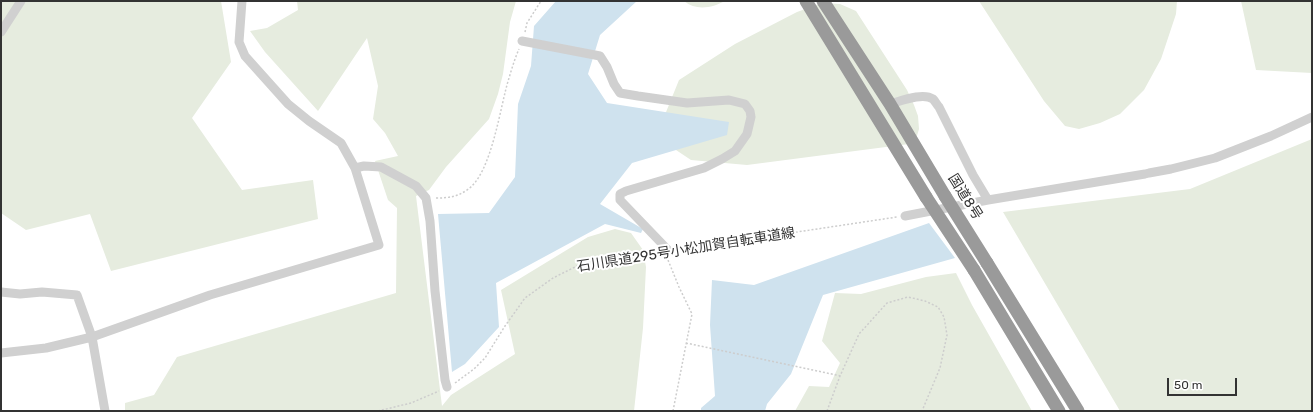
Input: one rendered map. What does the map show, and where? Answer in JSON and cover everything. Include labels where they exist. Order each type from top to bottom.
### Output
[{"type":"highway","points":[[806,1],[926,197],[974,270],[1059,411]]},
{"type":"highway","name":"国道8号","points":[[823,1],[890,104],[1078,411]]},
{"type":"street","points":[[1,32],[21,1]]},
{"type":"street","points":[[1,353],[46,348],[92,337],[210,295],[379,245],[355,168],[341,143],[309,121],[288,104],[245,56],[239,42],[242,1]]},
{"type":"street","points":[[525,42],[600,56],[607,67],[614,84],[620,92],[687,103],[729,100],[745,104],[750,111],[751,117],[747,134],[735,151],[704,168],[620,194],[620,200],[667,251]]},
{"type":"street","points":[[890,104],[922,96],[934,100],[988,200]]},
{"type":"street","points":[[904,216],[988,200],[1145,174],[1215,158],[1271,136],[1312,117]]},
{"type":"street","points":[[355,168],[364,166],[381,167],[416,186],[426,198],[430,221],[444,380],[447,387]]},
{"type":"street","points":[[1,292],[20,294],[42,292],[77,295],[92,337],[105,411]]},
{"type":"path","points":[[426,198],[450,198],[468,190],[481,176],[490,152],[509,78],[525,42],[528,23],[541,1]]},
{"type":"path","name":"石川県道295号小松加賀自転車道線","points":[[378,411],[411,403],[438,392],[459,381],[485,358],[525,298],[553,278],[579,265],[904,216]]},
{"type":"path","points":[[667,251],[679,287],[692,314],[673,411]]},
{"type":"path","points":[[827,411],[859,334],[887,303],[908,297],[925,301],[938,307],[944,317],[947,335],[940,368],[922,411]]},
{"type":"path","points":[[686,342],[841,376]]},
{"type":"shaded area","points":[[2,1],[221,1],[231,62],[192,118],[242,190],[313,180],[318,219],[111,271],[90,214],[26,230],[1,213]]},
{"type":"shaded area","points":[[297,1],[516,1],[510,22],[503,74],[489,119],[446,167],[429,190],[416,196],[442,406],[451,395],[515,354],[501,290],[588,237],[615,229],[631,233],[643,250],[646,267],[643,328],[634,411],[125,411],[125,403],[154,395],[177,357],[396,293],[397,208],[388,200],[375,161],[398,156],[385,133],[373,119],[378,86],[367,38],[318,111],[265,52],[250,31],[267,28],[298,10]]},
{"type":"shaded area","points":[[684,1],[725,1],[709,7],[699,7]]},
{"type":"shaded area","points":[[979,1],[1177,1],[1176,14],[1161,59],[1144,90],[1120,114],[1100,123],[1079,129],[1065,126],[1044,101]]},
{"type":"shaded area","points":[[1241,1],[1312,1],[1312,73],[1256,70]]},
{"type":"shaded area","points":[[822,3],[840,4],[856,11],[907,90],[918,116],[919,129],[916,139],[909,144],[747,165],[691,160],[673,148],[662,122],[679,80],[735,44],[797,12]]},
{"type":"shaded area","points":[[1312,139],[1312,411],[1120,411],[1003,212],[1190,189]]},
{"type":"shaded area","points":[[956,273],[972,305],[1032,411],[795,411],[809,386],[829,387],[840,363],[822,341],[835,293],[861,294],[926,277]]},
{"type":"water","points":[[556,1],[637,1],[600,35],[588,74],[607,103],[729,122],[727,135],[632,163],[600,204],[643,229],[641,233],[605,224],[496,283],[499,327],[465,364],[452,372],[438,214],[489,213],[515,177],[518,104],[531,66],[534,26]]},
{"type":"water","points":[[929,223],[955,258],[823,295],[791,374],[767,404],[765,411],[701,411],[701,408],[715,396],[710,325],[712,280],[754,285]]}]
